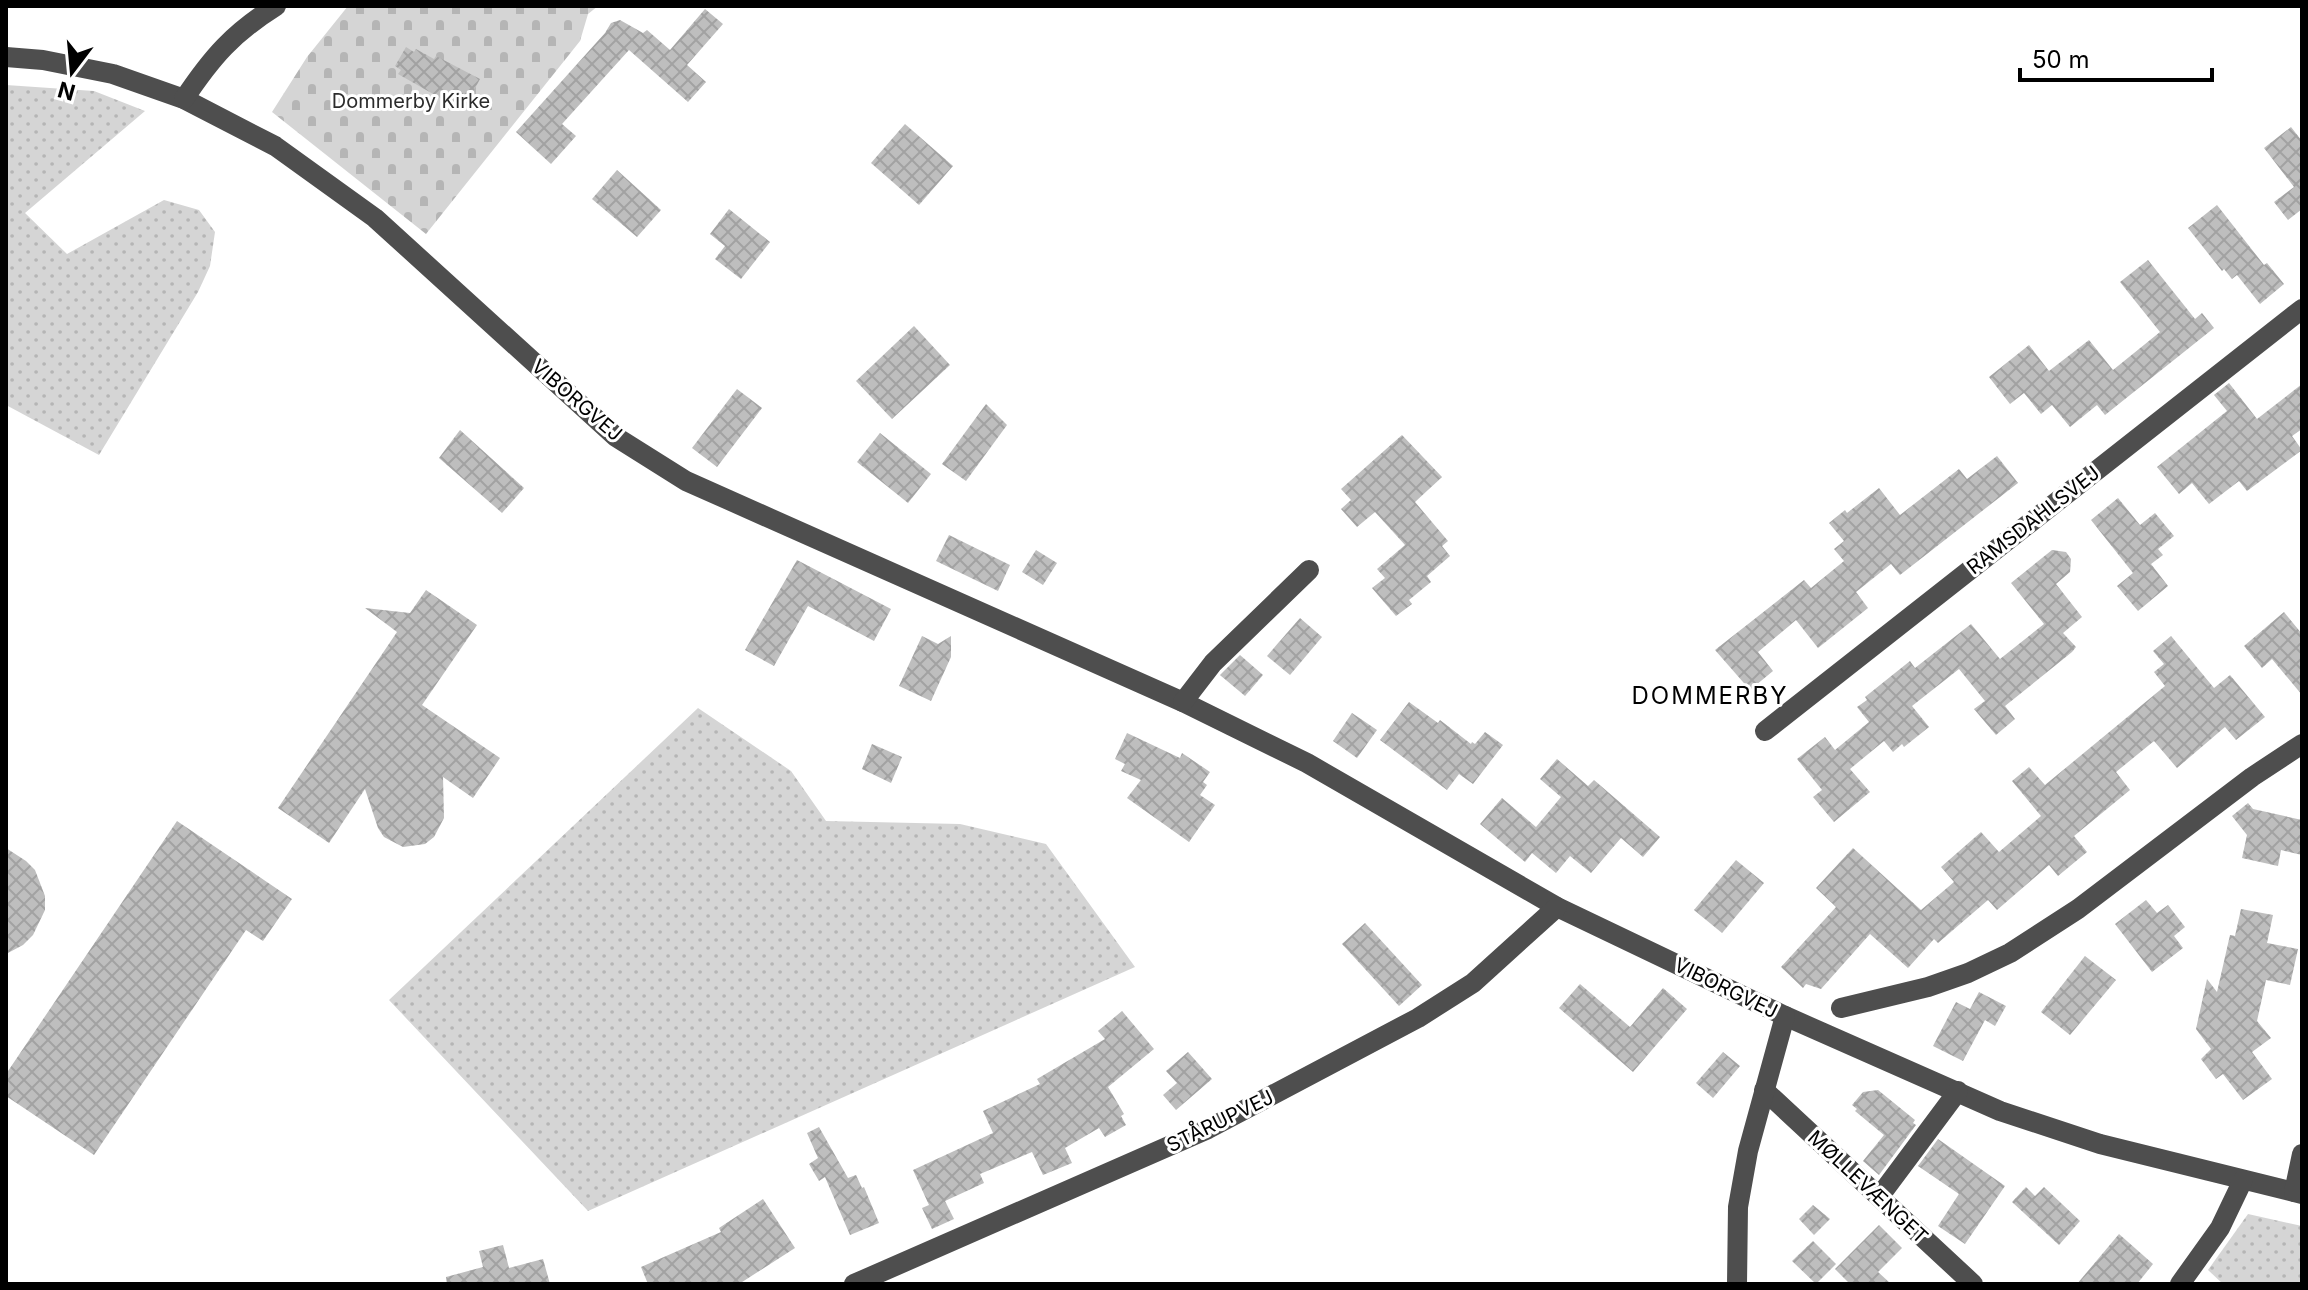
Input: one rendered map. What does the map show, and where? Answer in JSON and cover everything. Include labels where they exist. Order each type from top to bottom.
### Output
[{"type":"street","points":[[184,99],[220,50],[245,25],[276,6]]},
{"type":"street","name":"VIBORGVEJ","points":[[6,57],[43,60],[113,74],[184,99],[275,146],[375,218],[616,437],[686,481],[1183,702],[1307,763],[1557,907],[1785,1016],[2000,1111],[2100,1144],[2298,1193]]},
{"type":"street","name":"RAMSDAHLSVEJ","points":[[1765,731],[2302,309]]},
{"type":"street","points":[[1183,702],[1213,663],[1309,570]]},
{"type":"street","points":[[1841,1008],[1955,978],[2010,953],[2078,909],[2252,777],[2301,746]]},
{"type":"street","name":"STÅRUPVEJ","points":[[854,1284],[1208,1129],[1405,1025],[1473,983],[1557,907]]},
{"type":"street","points":[[1737,1284],[1738,1207],[1748,1151],[1785,1016]]},
{"type":"street","name":"MØLLEVÆNGET","points":[[1764,1090],[1973,1284]]},
{"type":"street","points":[[1879,1197],[1958,1091]]},
{"type":"street","points":[[2298,1193],[2302,1154]]},
{"type":"street","points":[[2180,1284],[2220,1228],[2243,1180]]},
{"type":"green space","name":"Dommerby Kirke","points":[[348,6],[598,6],[588,14],[580,41],[426,234],[272,112],[307,57]]},
{"type":"green space","points":[[6,85],[94,91],[145,111],[25,213],[67,254],[164,200],[199,210],[215,232],[210,266],[198,292],[99,455],[6,405]]},
{"type":"green space","points":[[698,708],[791,771],[826,821],[960,824],[1046,844],[1135,967],[588,1211],[389,1000]]},
{"type":"green space","points":[[2248,1214],[2302,1226],[2302,1284],[2223,1284],[2208,1270]]},
{"type":"building","points":[[705,9],[723,24],[687,65],[706,82],[688,102],[629,50],[562,124],[576,136],[551,164],[516,132],[611,23],[620,20],[643,33],[647,30],[670,50]]},
{"type":"building","name":"Dommerby Kirke","points":[[406,47],[434,59],[436,56],[480,79],[463,111],[398,74],[401,70],[395,66]]},
{"type":"building","points":[[905,124],[953,166],[919,205],[871,163]]},
{"type":"building","points":[[2291,127],[2302,141],[2302,209],[2288,220],[2274,202],[2294,187],[2264,148]]},
{"type":"building","points":[[617,170],[661,210],[637,237],[592,199]]},
{"type":"building","points":[[2217,205],[2264,265],[2267,263],[2284,284],[2260,304],[2237,275],[2232,279],[2224,269],[2222,271],[2188,228]]},
{"type":"building","points":[[729,209],[770,242],[741,279],[715,259],[725,246],[710,234]]},
{"type":"building","points":[[2148,260],[2195,319],[2202,313],[2214,328],[2105,415],[2097,405],[2070,427],[2052,405],[2041,414],[2024,393],[2010,404],[1989,377],[2029,345],[2049,371],[2089,340],[2113,370],[2160,332],[2120,282]]},
{"type":"building","points":[[914,326],[950,365],[892,419],[856,381]]},
{"type":"building","points":[[2229,383],[2257,419],[2302,384],[2302,429],[2292,436],[2302,450],[2247,491],[2239,481],[2209,504],[2192,483],[2179,494],[2157,467],[2227,411],[2214,395]]},
{"type":"building","points":[[737,389],[762,408],[717,467],[692,448]]},
{"type":"building","points":[[986,404],[1007,425],[966,481],[942,464]]},
{"type":"building","points":[[460,430],[524,488],[502,513],[439,458]]},
{"type":"building","points":[[880,433],[931,474],[908,503],[857,462]]},
{"type":"building","points":[[1402,435],[1442,477],[1415,502],[1448,541],[1442,546],[1450,556],[1427,576],[1431,582],[1409,600],[1412,604],[1396,616],[1372,588],[1385,578],[1377,569],[1405,545],[1375,512],[1357,527],[1341,509],[1351,500],[1341,489]]},
{"type":"building","points":[[1997,456],[2018,483],[1900,575],[1891,564],[1856,592],[1868,608],[1818,648],[1796,620],[1758,652],[1773,671],[1750,690],[1715,650],[1804,580],[1811,588],[1844,561],[1834,549],[1844,541],[1829,523],[1845,510],[1847,513],[1879,488],[1900,515],[1959,469],[1967,479]]},
{"type":"building","points":[[2118,498],[2140,525],[2155,513],[2174,536],[2158,549],[2163,555],[2151,564],[2168,586],[2138,611],[2117,586],[2133,573],[2091,520]]},
{"type":"building","points":[[949,535],[1010,565],[998,591],[936,561]]},
{"type":"building","points":[[1036,550],[1057,563],[1043,585],[1022,572]]},
{"type":"building","points":[[2052,550],[2066,552],[2071,559],[2070,572],[2056,584],[2082,617],[2063,633],[2076,647],[2072,652],[2005,706],[2015,719],[1996,735],[1974,709],[1985,701],[1959,669],[1912,706],[1929,727],[1893,752],[1884,741],[1850,769],[1870,792],[1834,822],[1813,797],[1822,790],[1797,759],[1825,737],[1835,750],[1869,722],[1857,707],[1867,700],[1865,697],[1910,661],[1915,668],[1971,624],[2000,659],[2044,624],[2011,583]]},
{"type":"building","points":[[797,560],[891,609],[874,641],[808,606],[774,666],[745,650]]},
{"type":"building","points":[[426,590],[477,625],[422,705],[500,758],[473,798],[443,777],[444,818],[434,837],[425,844],[403,847],[384,837],[365,789],[329,843],[278,808],[397,632],[365,608],[410,613]]},
{"type":"building","points":[[2284,612],[2302,634],[2302,695],[2272,659],[2262,668],[2244,646]]},
{"type":"building","points":[[1300,618],[1322,637],[1290,675],[1267,656]]},
{"type":"building","points":[[922,636],[938,644],[951,636],[951,657],[931,701],[899,686]]},
{"type":"building","points":[[2171,636],[2214,688],[2230,675],[2265,717],[2236,740],[2225,727],[2177,768],[2154,741],[2116,772],[2130,790],[2074,836],[2087,852],[2058,876],[2049,865],[1997,910],[1988,900],[1938,943],[1934,939],[1908,968],[1870,934],[1821,989],[1806,984],[1803,988],[1781,967],[1836,907],[1816,888],[1853,848],[1921,910],[1954,882],[1941,867],[1981,832],[1999,852],[2041,816],[2012,781],[2029,767],[2045,785],[2165,686],[2154,672],[2164,664],[2153,651]]},
{"type":"building","points":[[1240,655],[1263,675],[1245,696],[1220,675]]},
{"type":"building","points":[[1409,702],[1438,723],[1440,720],[1471,744],[1475,744],[1485,732],[1503,745],[1473,784],[1459,774],[1447,790],[1380,740]]},
{"type":"building","points":[[1352,713],[1377,730],[1357,758],[1333,741]]},
{"type":"building","points":[[1127,733],[1180,758],[1182,753],[1210,772],[1203,782],[1207,785],[1200,795],[1215,805],[1189,842],[1127,798],[1141,780],[1121,771],[1125,764],[1115,759]]},
{"type":"building","points":[[872,744],[902,757],[891,783],[862,769]]},
{"type":"building","points":[[1557,759],[1588,786],[1594,780],[1660,837],[1643,857],[1621,838],[1591,873],[1570,856],[1556,873],[1532,853],[1525,862],[1480,824],[1502,798],[1536,827],[1561,797],[1540,779]]},
{"type":"building","points":[[2248,803],[2253,809],[2302,820],[2302,855],[2281,850],[2278,866],[2242,858],[2247,835],[2232,816]]},
{"type":"building","points":[[177,821],[292,899],[263,941],[246,930],[94,1155],[6,1096],[6,1074]]},
{"type":"building","points":[[6,848],[35,870],[45,896],[45,910],[33,935],[23,945],[6,954]]},
{"type":"building","points":[[1736,860],[1764,883],[1722,933],[1694,910]]},
{"type":"building","points":[[2146,900],[2157,913],[2168,905],[2185,927],[2174,936],[2183,948],[2152,972],[2115,924]]},
{"type":"building","points":[[2241,909],[2273,915],[2267,943],[2298,949],[2290,985],[2266,980],[2257,1021],[2271,1038],[2252,1052],[2272,1079],[2243,1100],[2223,1074],[2216,1079],[2201,1059],[2211,1049],[2196,1029],[2207,979],[2217,992],[2230,935],[2235,936]]},
{"type":"building","points":[[1365,923],[1422,985],[1399,1006],[1342,944]]},
{"type":"building","points":[[2085,956],[2116,980],[2070,1035],[2041,1012]]},
{"type":"building","points":[[1580,984],[1630,1027],[1663,988],[1687,1009],[1633,1072],[1559,1008]]},
{"type":"building","points":[[1979,992],[2006,1006],[1995,1026],[1985,1020],[1963,1061],[1933,1046],[1956,1002],[1970,1009]]},
{"type":"building","points":[[1122,1011],[1154,1049],[1108,1087],[1124,1114],[1121,1116],[1126,1125],[1105,1137],[1099,1128],[1065,1148],[1072,1163],[1043,1175],[1032,1152],[980,1174],[984,1183],[945,1201],[954,1219],[932,1229],[922,1208],[929,1205],[913,1170],[993,1133],[983,1111],[1040,1084],[1037,1079],[1105,1039],[1098,1031]]},
{"type":"building","points":[[1188,1052],[1212,1079],[1176,1110],[1163,1095],[1177,1083],[1166,1071]]},
{"type":"building","points":[[1723,1052],[1740,1066],[1713,1098],[1696,1083]]},
{"type":"building","points":[[1878,1090],[1915,1120],[1913,1123],[1916,1125],[1879,1175],[1863,1161],[1884,1135],[1852,1105],[1863,1092]]},
{"type":"building","points":[[819,1127],[848,1178],[856,1175],[864,1187],[879,1223],[850,1235],[825,1177],[819,1181],[809,1164],[818,1158],[807,1133]]},
{"type":"building","points":[[1938,1139],[2005,1186],[1965,1244],[1938,1226],[1959,1194],[1918,1166]]},
{"type":"building","points":[[2026,1187],[2035,1196],[2044,1187],[2080,1221],[2059,1245],[2012,1202]]},
{"type":"building","points":[[763,1199],[795,1248],[739,1284],[648,1284],[641,1267],[721,1232],[719,1228]]},
{"type":"building","points":[[1813,1205],[1830,1219],[1814,1235],[1799,1219]]},
{"type":"building","points":[[1879,1225],[1902,1248],[1878,1272],[1891,1284],[1850,1284],[1835,1269]]},
{"type":"building","points":[[2119,1234],[2153,1264],[2137,1284],[2077,1284]]},
{"type":"building","points":[[1813,1241],[1836,1264],[1816,1284],[1792,1261]]},
{"type":"building","points":[[503,1245],[509,1268],[543,1259],[550,1284],[447,1284],[446,1277],[483,1267],[479,1251]]},
{"type":"district","name":"DOMMERBY","points":[[1710,695]]}]
